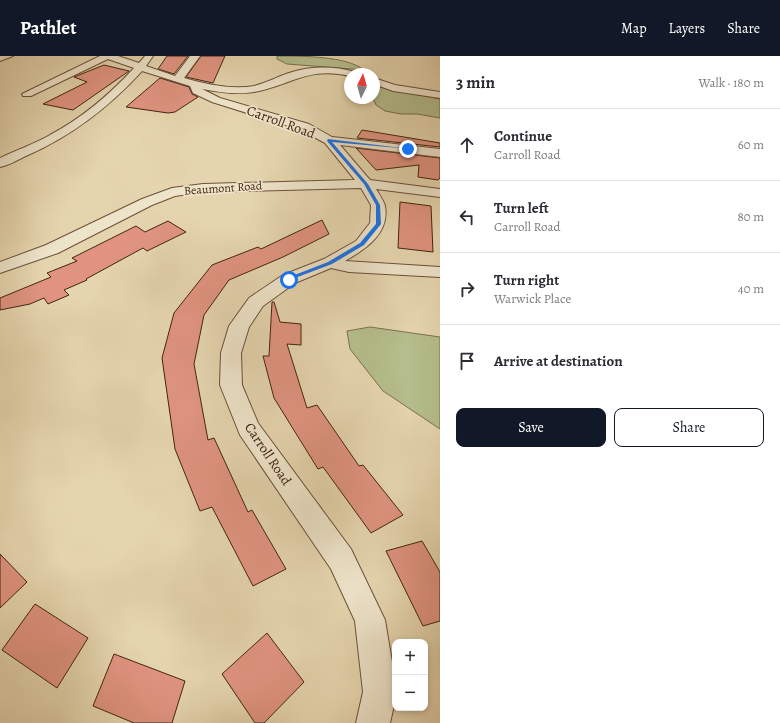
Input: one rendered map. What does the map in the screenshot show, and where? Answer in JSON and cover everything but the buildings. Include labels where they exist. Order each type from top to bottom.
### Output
[{"type":"street","points":[[0,58],[8,56]]},
{"type":"street","points":[[27,94],[108,56],[195,85],[222,90],[244,90],[264,87],[301,72],[325,71],[344,73]]},
{"type":"street","points":[[0,163],[56,137],[89,116],[141,67],[150,56]]},
{"type":"street","points":[[178,79],[195,56]]},
{"type":"street","points":[[380,83],[393,88],[440,96]]},
{"type":"street","name":"Carroll Road","points":[[195,85],[197,91],[216,100],[305,127],[328,140],[366,184],[378,205],[378,224],[362,244],[330,263],[289,280],[256,302],[239,326],[231,353],[231,385],[248,428],[341,559],[370,620],[380,692],[372,723]]},
{"type":"street","points":[[328,140],[440,153]]},
{"type":"street","name":"Beaumont Road","points":[[0,268],[52,249],[147,202],[172,192],[218,188],[366,184],[440,193]]},
{"type":"street","points":[[330,263],[349,267],[440,272]]},
{"type":"green space","points":[[277,56],[336,59],[361,68],[344,68],[287,64],[277,59]]},
{"type":"green space","points":[[380,87],[440,99],[440,118],[385,111],[376,105],[380,104]]},
{"type":"green space","points":[[370,327],[440,337],[440,429],[383,391],[350,349],[347,331]]},
{"type":"route","points":[[289,280],[330,263],[362,244],[378,224],[378,205],[366,184],[328,140],[408,149]]}]
